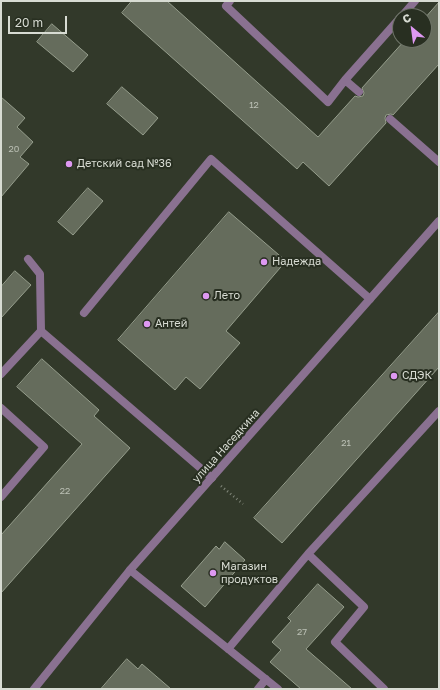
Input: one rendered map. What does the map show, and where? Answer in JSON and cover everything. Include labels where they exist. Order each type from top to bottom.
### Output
[{"type":"street","points":[[230,1],[226,6],[328,102],[345,80],[392,27]]},
{"type":"street","points":[[345,80],[358,92]]},
{"type":"street","points":[[390,119],[439,162]]},
{"type":"street","points":[[84,312],[211,159],[370,299]]},
{"type":"street","name":"улица Наседкина","points":[[34,689],[130,570],[439,221]]},
{"type":"street","points":[[1,374],[41,331],[40,274],[28,259]]},
{"type":"street","points":[[41,331],[212,478]]},
{"type":"street","points":[[1,408],[44,447],[1,496]]},
{"type":"street","points":[[228,648],[308,554],[439,411]]},
{"type":"street","points":[[308,554],[364,607],[335,642],[384,689]]},
{"type":"street","points":[[130,570],[278,689]]},
{"type":"street","points":[[258,689],[266,679]]},
{"type":"path","points":[[212,478],[243,504]]},
{"type":"building","points":[[132,1],[167,1],[318,137],[355,96],[363,96],[364,93],[362,88],[398,48],[432,48],[432,10],[439,2],[439,64],[393,115],[386,115],[386,123],[329,186],[303,162],[297,169],[122,13]]},
{"type":"building","points":[[52,24],[88,55],[73,72],[37,42]]},
{"type":"building","points":[[122,87],[158,118],[143,135],[107,104]]},
{"type":"building","points":[[1,97],[25,118],[17,127],[33,142],[20,157],[29,164],[1,197]]},
{"type":"building","points":[[88,188],[103,201],[73,235],[58,222]]},
{"type":"building","name":"Лето","points":[[229,212],[286,261],[226,331],[240,343],[200,389],[186,377],[175,390],[118,340]]},
{"type":"building","points":[[15,271],[31,285],[1,318],[1,287]]},
{"type":"building","points":[[439,312],[439,367],[282,543],[254,518]]},
{"type":"building","points":[[42,359],[99,410],[94,416],[130,448],[1,593],[1,535],[82,444],[17,387]]},
{"type":"building","name":"Магазин продуктов","points":[[225,542],[245,560],[205,607],[181,586],[216,546],[219,549]]},
{"type":"building","points":[[318,584],[344,607],[306,649],[352,689],[301,689],[270,662],[281,650],[272,642],[291,621],[288,618]]},
{"type":"building","points":[[127,659],[138,669],[142,664],[171,689],[101,689]]},
{"type":"place","name":"Детский сад №36","points":[[69,164]]},
{"type":"place","name":"Надежда","points":[[264,262]]},
{"type":"place","name":"Лето","points":[[206,296]]},
{"type":"place","name":"Антей","points":[[147,324]]},
{"type":"place","name":"СДЭК","points":[[394,376]]},
{"type":"place","name":"Магазин продуктов","points":[[213,573]]}]
